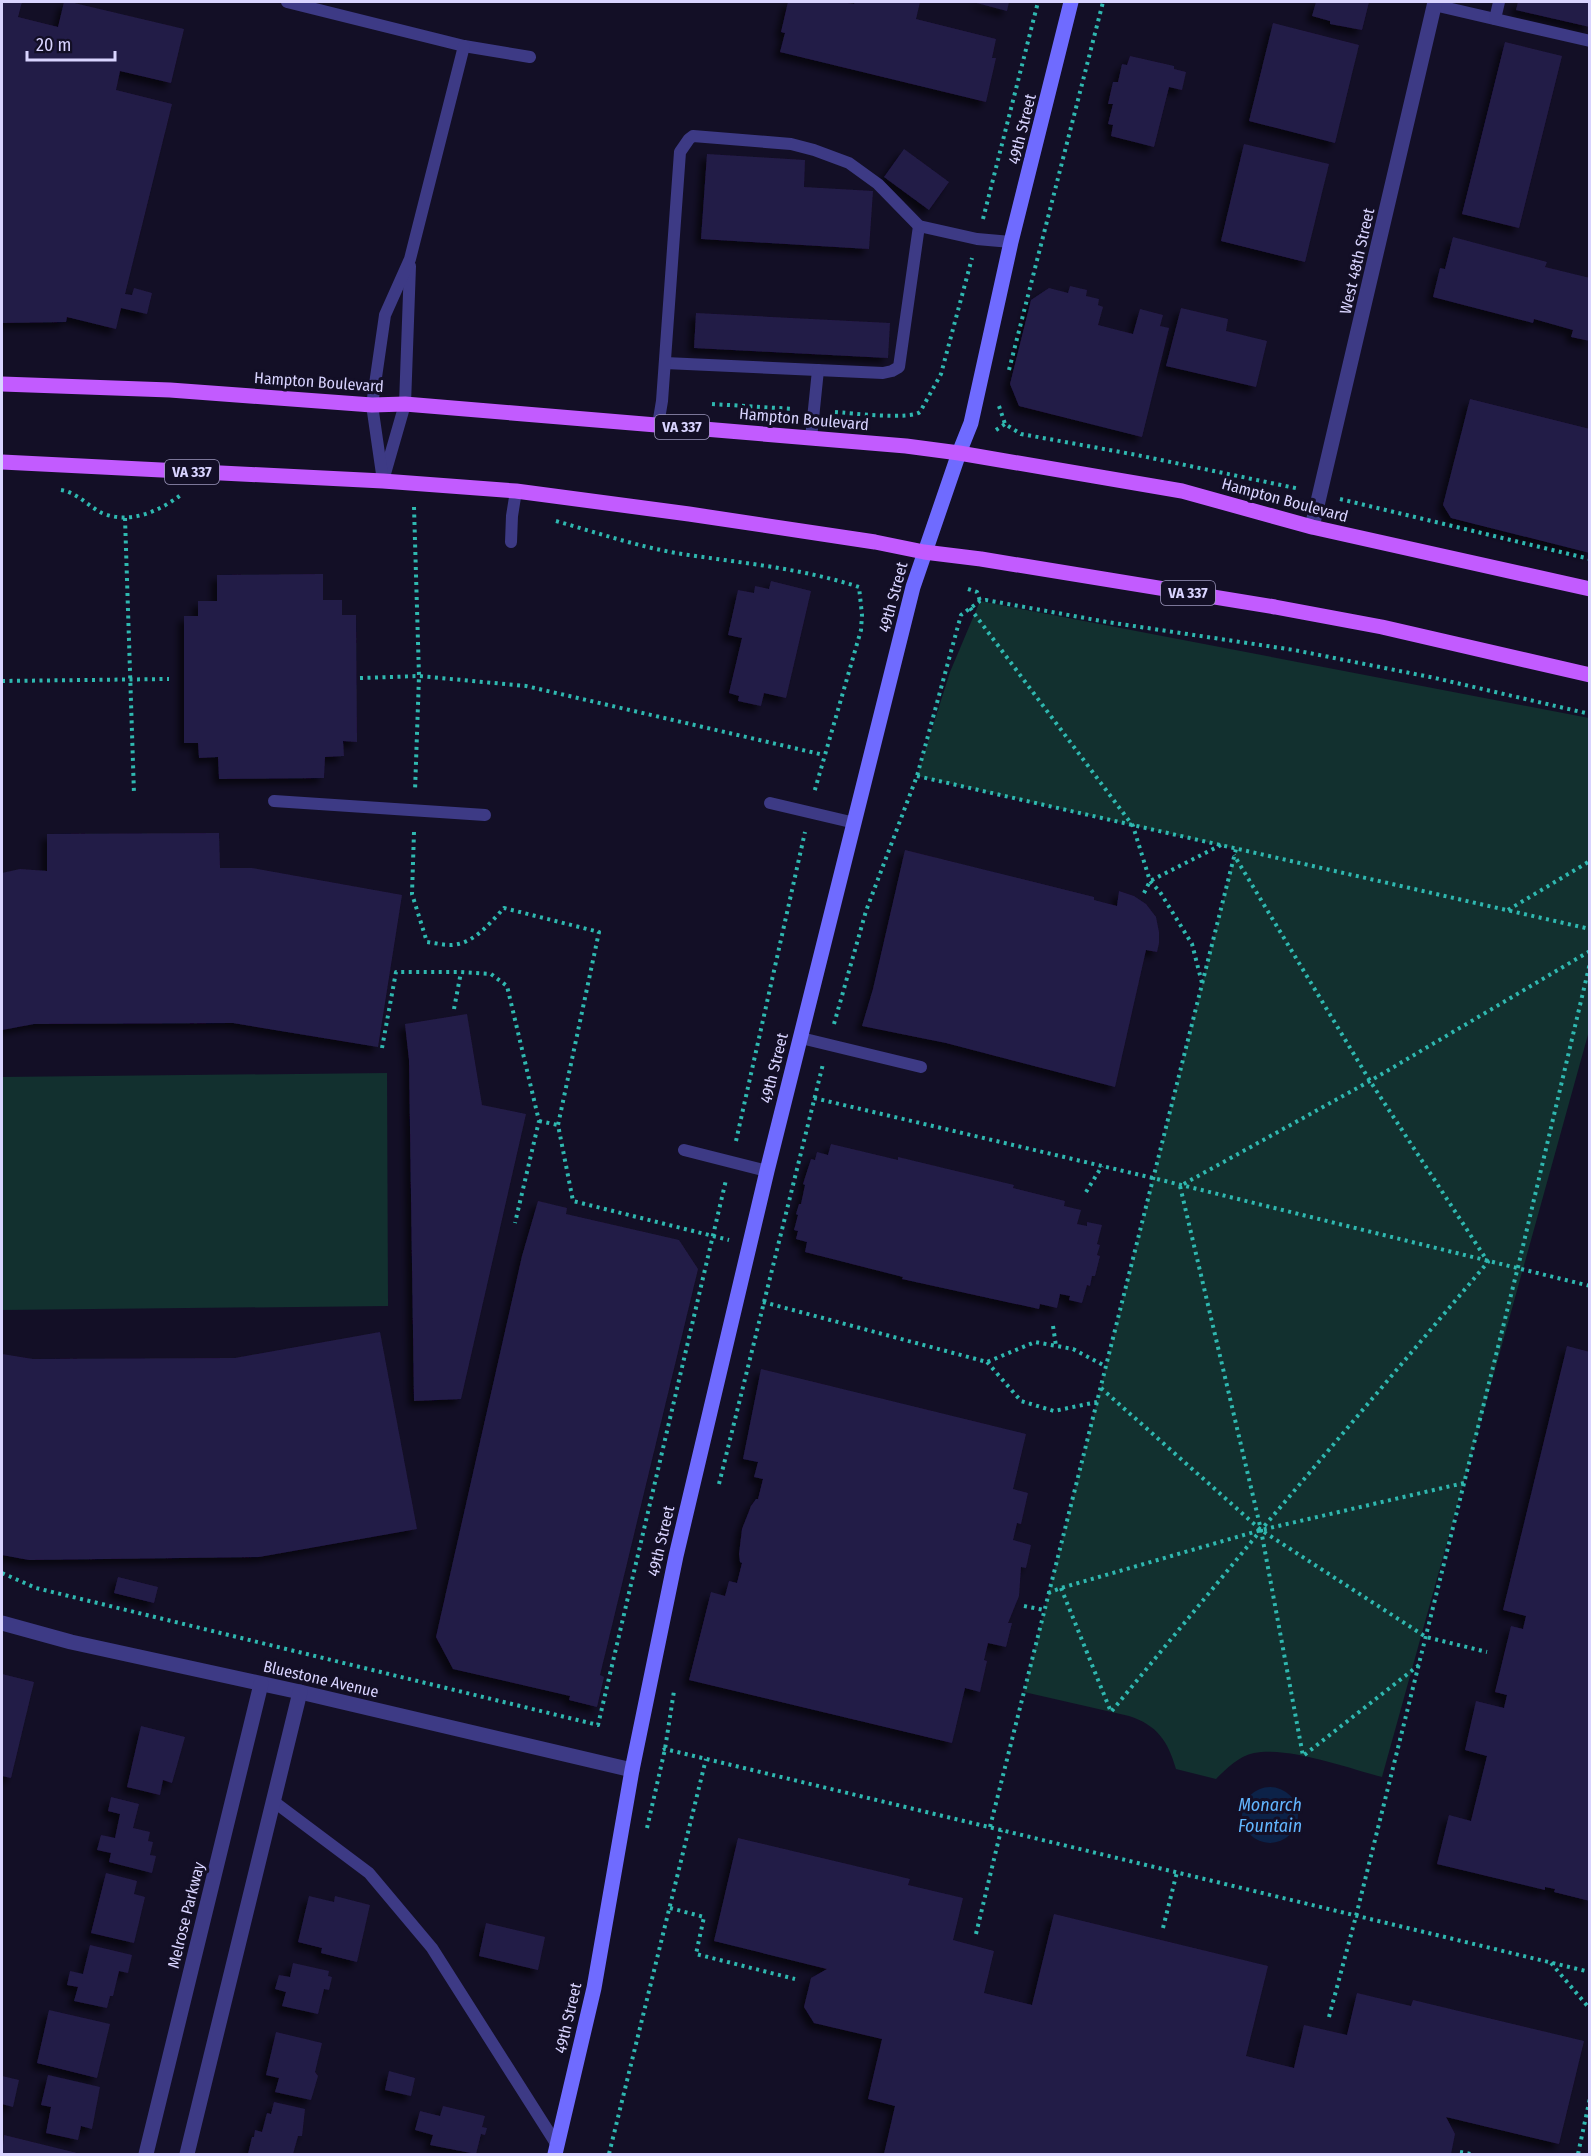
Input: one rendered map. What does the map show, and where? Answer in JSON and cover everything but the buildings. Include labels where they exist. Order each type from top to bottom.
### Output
[{"type":"main road","name":"Hampton Boulevard","points":[[2,384],[170,390],[372,405],[405,404],[906,446],[1182,491],[1312,527],[1590,589]]},
{"type":"main road","name":"VA 337","points":[[2,462],[383,481],[516,491],[875,542],[1382,627],[1590,675]]},
{"type":"street","name":"49th Street","points":[[556,2150],[594,1988],[632,1770],[676,1556],[767,1171],[913,587],[971,423],[1011,242],[1071,2]]},
{"type":"street","name":"West 48th Street","points":[[1312,527],[1435,3]]},
{"type":"street","name":"Bluestone Avenue","points":[[2,1623],[71,1642],[300,1692],[632,1770]]},
{"type":"street","name":"Melrose Parkway","points":[[146,2154],[261,1684]]},
{"type":"street","points":[[187,2154],[300,1692]]},
{"type":"lane","points":[[287,2],[464,45],[530,57]]},
{"type":"lane","points":[[1495,19],[1499,2]]},
{"type":"lane","points":[[1435,3],[1590,41]]},
{"type":"lane","points":[[383,481],[372,405],[385,315],[410,259],[464,45]]},
{"type":"lane","points":[[658,425],[662,401],[680,152],[688,139],[693,136],[791,144],[849,163],[878,184],[919,226],[977,239],[1011,242]]},
{"type":"lane","points":[[665,363],[883,373],[899,367],[919,226]]},
{"type":"lane","points":[[383,481],[405,404],[410,259]]},
{"type":"lane","points":[[811,438],[818,370]]},
{"type":"lane","points":[[511,542],[516,491]]},
{"type":"lane","points":[[274,801],[485,815]]},
{"type":"lane","points":[[770,803],[855,823]]},
{"type":"lane","points":[[801,1038],[921,1067]]},
{"type":"lane","points":[[684,1150],[767,1171]]},
{"type":"lane","points":[[273,1801],[369,1873],[432,1948],[556,2150]]},
{"type":"path","points":[[709,404],[894,416],[916,415],[920,412],[941,374],[1038,2]]},
{"type":"path","points":[[1008,373],[1103,2]]},
{"type":"path","points":[[1002,395],[999,407],[1005,424],[1021,434],[1137,455],[1320,494],[1590,559]]},
{"type":"path","points":[[996,430],[1005,424]]},
{"type":"path","points":[[58,489],[68,491],[102,513],[125,518],[158,509],[169,504],[185,491]]},
{"type":"path","points":[[403,506],[425,508]]},
{"type":"path","points":[[414,507],[420,676],[412,894],[428,942],[452,945],[472,939],[504,908],[599,932],[558,1125],[573,1201],[678,1226],[712,1237],[776,1250]]},
{"type":"path","points":[[125,518],[134,794]]},
{"type":"path","points":[[2,1573],[36,1588],[598,1725],[731,1162],[809,813],[861,630],[862,615],[859,586],[810,572],[679,553],[634,543],[554,520]]},
{"type":"path","points":[[978,583],[977,592],[980,602]]},
{"type":"path","points":[[968,589],[977,592]]},
{"type":"path","points":[[716,1495],[828,1045],[866,911],[917,776],[961,615],[986,600],[1107,622],[1294,650],[1434,678],[1590,714]]},
{"type":"path","points":[[970,608],[1133,826],[1150,881],[1160,892],[1192,944],[1202,983]]},
{"type":"path","points":[[360,678],[420,676],[526,686],[824,755]]},
{"type":"path","points":[[2,681],[169,679]]},
{"type":"path","points":[[917,776],[1590,929]]},
{"type":"path","points":[[1144,893],[1150,881],[1221,845]]},
{"type":"path","points":[[990,1827],[1236,849]]},
{"type":"path","points":[[1234,855],[1370,1081],[1488,1262]]},
{"type":"path","points":[[1508,910],[1590,861]]},
{"type":"path","points":[[1180,1186],[1370,1081],[1590,951]]},
{"type":"path","points":[[1329,2017],[1518,1267],[1590,963]]},
{"type":"path","points":[[382,1048],[396,972],[491,974],[507,986],[539,1121],[515,1223]]},
{"type":"path","points":[[454,1009],[460,972]]},
{"type":"path","points":[[814,1098],[1153,1178],[1590,1286]]},
{"type":"path","points":[[539,1121],[558,1125]]},
{"type":"path","points":[[1086,1192],[1102,1166]]},
{"type":"path","points":[[1180,1186],[1261,1530],[1303,1756],[1419,1665]]},
{"type":"path","points":[[1061,1588],[1111,1712],[1261,1530],[1488,1262]]},
{"type":"path","points":[[763,1302],[987,1362],[1022,1401],[1054,1411],[1097,1402]]},
{"type":"path","points":[[1053,1326],[1056,1346]]},
{"type":"path","points":[[987,1362],[1035,1342],[1073,1349],[1105,1366]]},
{"type":"path","points":[[1100,1388],[1261,1530],[1426,1637],[1487,1652]]},
{"type":"path","points":[[1048,1593],[1261,1530],[1464,1483]]},
{"type":"path","points":[[1024,1606],[1044,1610]]},
{"type":"path","points":[[647,1830],[665,1749],[674,1690]]},
{"type":"path","points":[[665,1749],[1590,1972]]},
{"type":"path","points":[[609,2154],[706,1759]]},
{"type":"path","points":[[976,1934],[1001,1830]]},
{"type":"path","points":[[1163,1928],[1177,1872]]},
{"type":"path","points":[[670,1908],[704,1917],[696,1954],[795,1979]]},
{"type":"path","points":[[1551,1963],[1590,2009]]},
{"type":"path","points":[[1578,2154],[1590,2098]]},
{"type":"path","points":[[1460,2152],[1471,2154]]},
{"type":"green space","points":[[980,601],[1589,718],[1589,1031],[1382,1777],[1300,1755],[1268,1752],[1243,1757],[1216,1779],[1176,1769],[1160,1735],[1139,1720],[1024,1692],[1236,849],[917,776],[950,672]]},
{"type":"green space","points":[[387,1073],[388,1306],[2,1310],[2,1077]]},
{"type":"water","name":"Monarch Fountain","points":[[1265,1787],[1275,1787],[1290,1795],[1296,1804],[1298,1815],[1296,1826],[1290,1835],[1275,1843],[1265,1843],[1254,1838],[1247,1831],[1242,1820],[1242,1810],[1247,1799],[1254,1792]]}]
